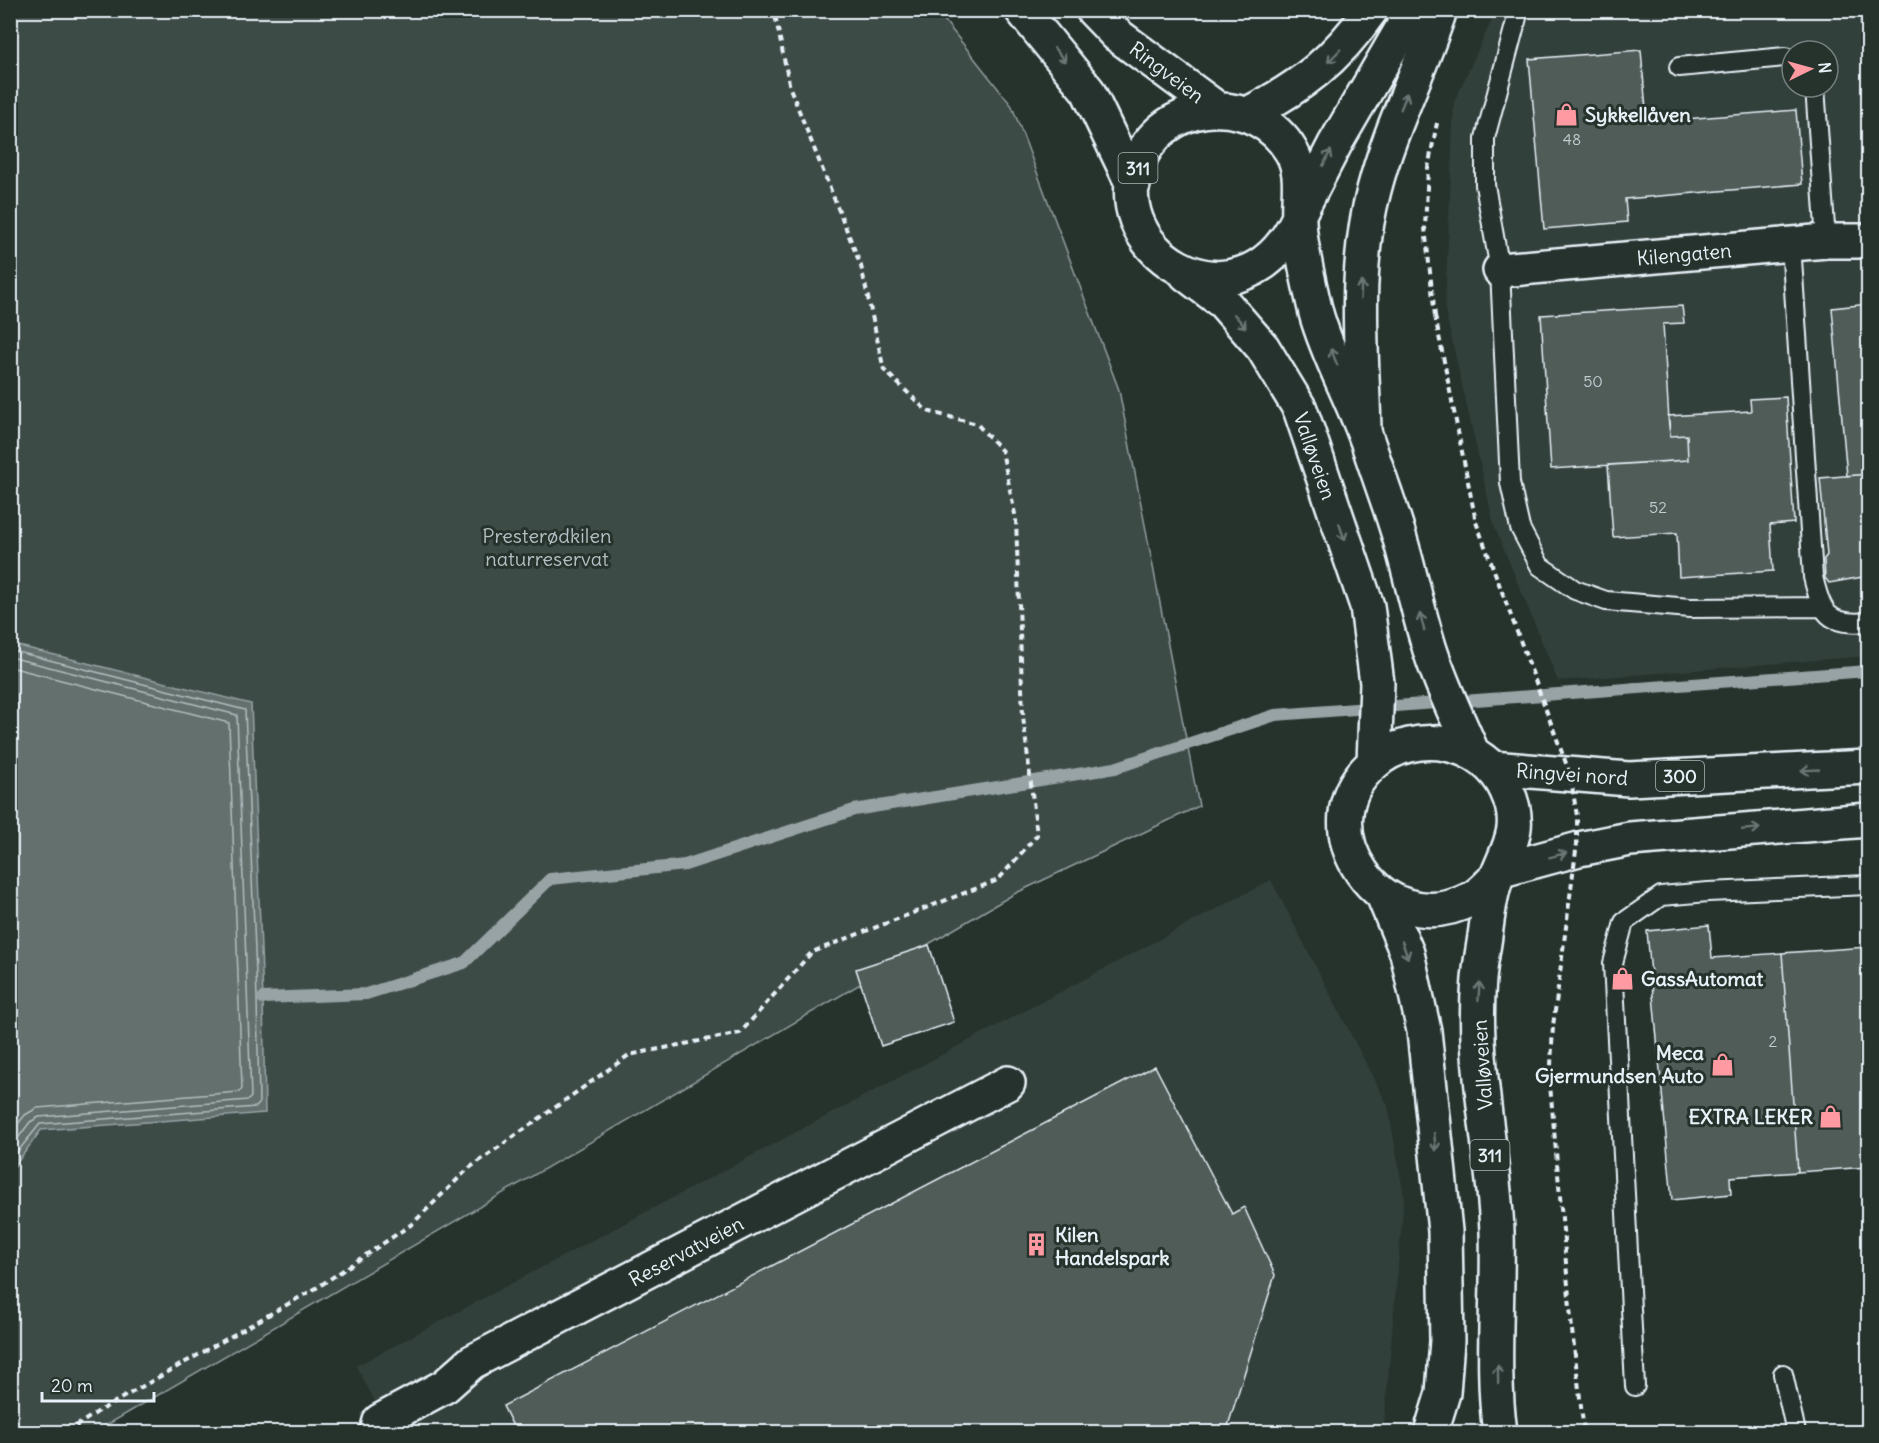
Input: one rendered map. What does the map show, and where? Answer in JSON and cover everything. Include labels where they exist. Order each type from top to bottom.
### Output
[{"type":"main road","name":"Ringveien","points":[[1022,10],[1088,91],[1133,184]]},
{"type":"main road","name":"Ringveien","points":[[1094,10],[1117,35],[1216,108]]},
{"type":"main road","points":[[1248,114],[1284,96],[1322,69],[1352,37],[1371,10]]},
{"type":"main road","points":[[1364,432],[1317,315],[1299,214],[1335,144],[1413,10]]},
{"type":"main road","points":[[1364,432],[1360,292],[1365,235],[1373,191],[1393,128],[1440,10]]},
{"type":"main road","name":"Ringveien","points":[[1216,108],[1248,114],[1273,129],[1292,153],[1301,180],[1299,214],[1287,241],[1271,259],[1250,271],[1227,278],[1203,277],[1179,269],[1156,251],[1138,225],[1133,205],[1133,184],[1141,155],[1160,130],[1185,114],[1216,108]]},
{"type":"main road","name":"Kilengaten","points":[[1500,270],[1826,241],[1869,241]]},
{"type":"main road","name":"Valløveien","points":[[1179,269],[1223,302],[1263,348],[1300,409],[1367,606],[1377,683],[1374,748],[1355,787],[1346,816],[1348,846],[1361,874],[1383,896],[1407,952],[1424,1031],[1445,1231],[1447,1341],[1443,1393],[1431,1432]]},
{"type":"main road","name":"311","points":[[1364,432],[1400,537],[1428,643],[1441,677],[1475,749]]},
{"type":"main road","name":"Valløveien","points":[[1374,748],[1439,741],[1475,749],[1508,791],[1514,818],[1512,845],[1499,874],[1482,954],[1477,1021],[1497,1229],[1500,1432]]},
{"type":"main road","name":"Ringvei nord","points":[[1475,749],[1629,779],[1869,767]]},
{"type":"main road","points":[[1499,874],[1580,849],[1630,839],[1869,820]]},
{"type":"main road","name":"Valløveien","points":[[1383,896],[1412,908],[1443,909],[1472,899],[1499,874]]},
{"type":"main road","name":"Reservatveien","points":[[377,1432],[380,1421],[446,1386],[472,1362],[1008,1083]]},
{"type":"lane","points":[[1519,10],[1485,138],[1485,185],[1500,270],[1510,483],[1520,528],[1540,566],[1575,590],[1606,600],[1690,608],[1820,607]]},
{"type":"lane","points":[[1679,67],[1780,57]]},
{"type":"lane","points":[[1816,99],[1826,241]]},
{"type":"lane","points":[[1791,244],[1813,577],[1820,607],[1836,620],[1869,622]]},
{"type":"lane","points":[[1635,1386],[1613,963],[1624,922],[1661,896],[1869,885]]},
{"type":"lane","points":[[1783,1374],[1796,1432]]},
{"type":"path","points":[[67,1432],[99,1411],[318,1287],[402,1231],[468,1169],[629,1054],[740,1032],[812,951],[998,880],[1037,835],[1023,716],[1016,519],[1002,451],[977,424],[927,411],[884,370],[861,266],[790,88],[774,10]]},
{"type":"path","points":[[1439,118],[1428,168],[1425,228],[1435,316],[1476,522],[1570,774],[1576,816],[1577,843],[1553,1026],[1550,1085],[1572,1330],[1584,1432]]},
{"type":"shaded area","points":[[1496,11],[1868,11],[1868,656],[1558,681],[1494,525],[1445,310],[1454,102]]},
{"type":"shaded area","points":[[1271,880],[1388,1106],[1404,1197],[1384,1424],[1376,1432],[392,1432],[356,1366]]},
{"type":"green space","name":"Presterødkilen naturreservat","points":[[10,11],[937,11],[1012,106],[1119,390],[1199,806],[1014,894],[95,1432],[11,1432]]},
{"type":"water","points":[[11,644],[251,704],[263,998],[265,1113],[41,1130],[11,1171]]},
{"type":"building","points":[[1860,10],[1868,10],[1868,121]]},
{"type":"building","points":[[1641,50],[1647,122],[1796,110],[1802,184],[1625,199],[1627,222],[1544,229],[1529,59]]},
{"type":"building","points":[[1868,304],[1868,474],[1847,476],[1832,308]]},
{"type":"building","points":[[1682,306],[1684,323],[1663,324],[1670,436],[1687,435],[1688,460],[1551,469],[1541,315]]},
{"type":"building","points":[[1786,397],[1794,523],[1770,525],[1773,571],[1679,577],[1677,533],[1613,537],[1608,465],[1688,460],[1687,435],[1670,436],[1668,416],[1751,411],[1750,399]]},
{"type":"building","points":[[1868,474],[1868,576],[1829,583],[1825,578],[1824,559],[1827,555],[1820,478]]},
{"type":"building","points":[[1709,925],[1712,958],[1782,953],[1798,1172],[1730,1177],[1731,1194],[1672,1200],[1647,931]]},
{"type":"building","points":[[929,945],[954,1022],[881,1046],[856,969]]},
{"type":"building","points":[[1868,947],[1868,1167],[1798,1172],[1782,953]]},
{"type":"building","name":"Kilen Handelspark","points":[[1155,1066],[1232,1214],[1244,1207],[1275,1275],[1226,1432],[516,1432],[503,1406]]},
{"type":"waterway","points":[[263,998],[366,994],[464,963],[550,879],[685,865],[854,810],[1115,768],[1275,715],[1868,671]]},
{"type":"place","name":"Sykkellåven","points":[[1567,114]]},
{"type":"place","name":"GassAutomat","points":[[1623,978]]},
{"type":"place","name":"Meca Gjermundsen Auto","points":[[1722,1064]]},
{"type":"place","name":"EXTRA LEKER","points":[[1831,1116]]},
{"type":"place","name":"Kilen Handelspark","points":[[1037,1245]]}]
